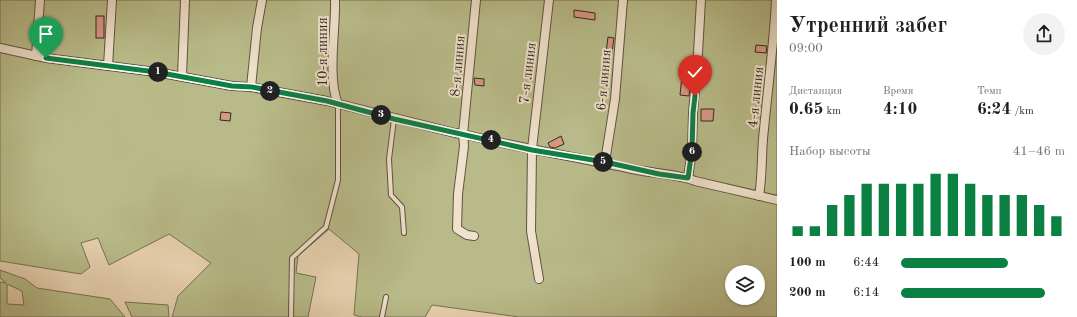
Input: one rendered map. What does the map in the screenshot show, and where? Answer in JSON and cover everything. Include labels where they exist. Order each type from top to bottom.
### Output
[{"type":"street","points":[[36,56],[40,0]]},
{"type":"street","points":[[108,66],[112,0]]},
{"type":"street","points":[[182,76],[185,0]]},
{"type":"street","points":[[252,87],[257,28],[262,0]]},
{"type":"street","name":"10-я линия","points":[[335,0],[334,71],[335,96],[338,104]]},
{"type":"street","name":"8-я линия","points":[[474,236],[467,235],[457,230],[458,194],[464,146],[463,134],[476,0]]},
{"type":"street","name":"7-я линия","points":[[539,279],[531,231],[532,150],[549,0]]},
{"type":"street","name":"6-я линия","points":[[605,162],[615,99],[623,0]]},
{"type":"street","points":[[688,178],[692,150],[693,113],[701,0]]},
{"type":"street","name":"4-я линия","points":[[759,196],[762,178],[764,131],[772,62],[776,0]]},
{"type":"street","points":[[0,48],[36,56],[182,76],[232,86],[252,87],[338,104],[394,119],[532,150],[688,178],[695,181],[777,200]]},
{"type":"lane","points":[[291,317],[292,258],[326,227],[338,180],[338,104]]},
{"type":"lane","points":[[394,119],[390,159],[391,195],[402,207],[404,233]]},
{"type":"lane","points":[[382,317],[386,297]]},
{"type":"green space","points":[[0,0],[777,0],[777,317],[519,317],[432,305],[425,317],[362,317],[354,315],[359,254],[329,229],[298,256],[296,273],[316,277],[308,317],[172,317],[178,296],[211,263],[169,234],[109,265],[98,238],[81,243],[90,267],[81,274],[0,261]]},
{"type":"green space","points":[[0,270],[25,279],[37,288],[110,299],[125,317],[0,317],[0,282],[6,283],[0,278]],"holes":[[[7,284],[22,291],[24,305],[7,304]]]},
{"type":"green space","points":[[125,302],[168,305],[169,317],[132,317]]},
{"type":"building","points":[[574,10],[595,13],[595,20],[574,17]]},
{"type":"building","points":[[96,16],[104,16],[104,38],[96,38]]},
{"type":"building","points":[[608,37],[614,38],[609,72],[601,71],[604,52],[606,53]]},
{"type":"building","points":[[756,45],[767,46],[766,53],[755,52]]},
{"type":"building","points":[[682,76],[691,77],[689,96],[680,95]]},
{"type":"building","points":[[474,78],[484,79],[484,86],[475,85]]},
{"type":"building","points":[[701,109],[714,109],[713,121],[701,121]]},
{"type":"building","points":[[221,112],[231,113],[230,121],[220,120]]},
{"type":"building","points":[[561,136],[564,144],[555,148],[550,147],[548,143]]},
{"type":"route","points":[[46,58],[156,72],[232,86],[252,87],[327,101],[394,119],[532,150],[585,160],[605,162],[632,169],[681,178],[688,178],[692,150],[695,96]]}]
